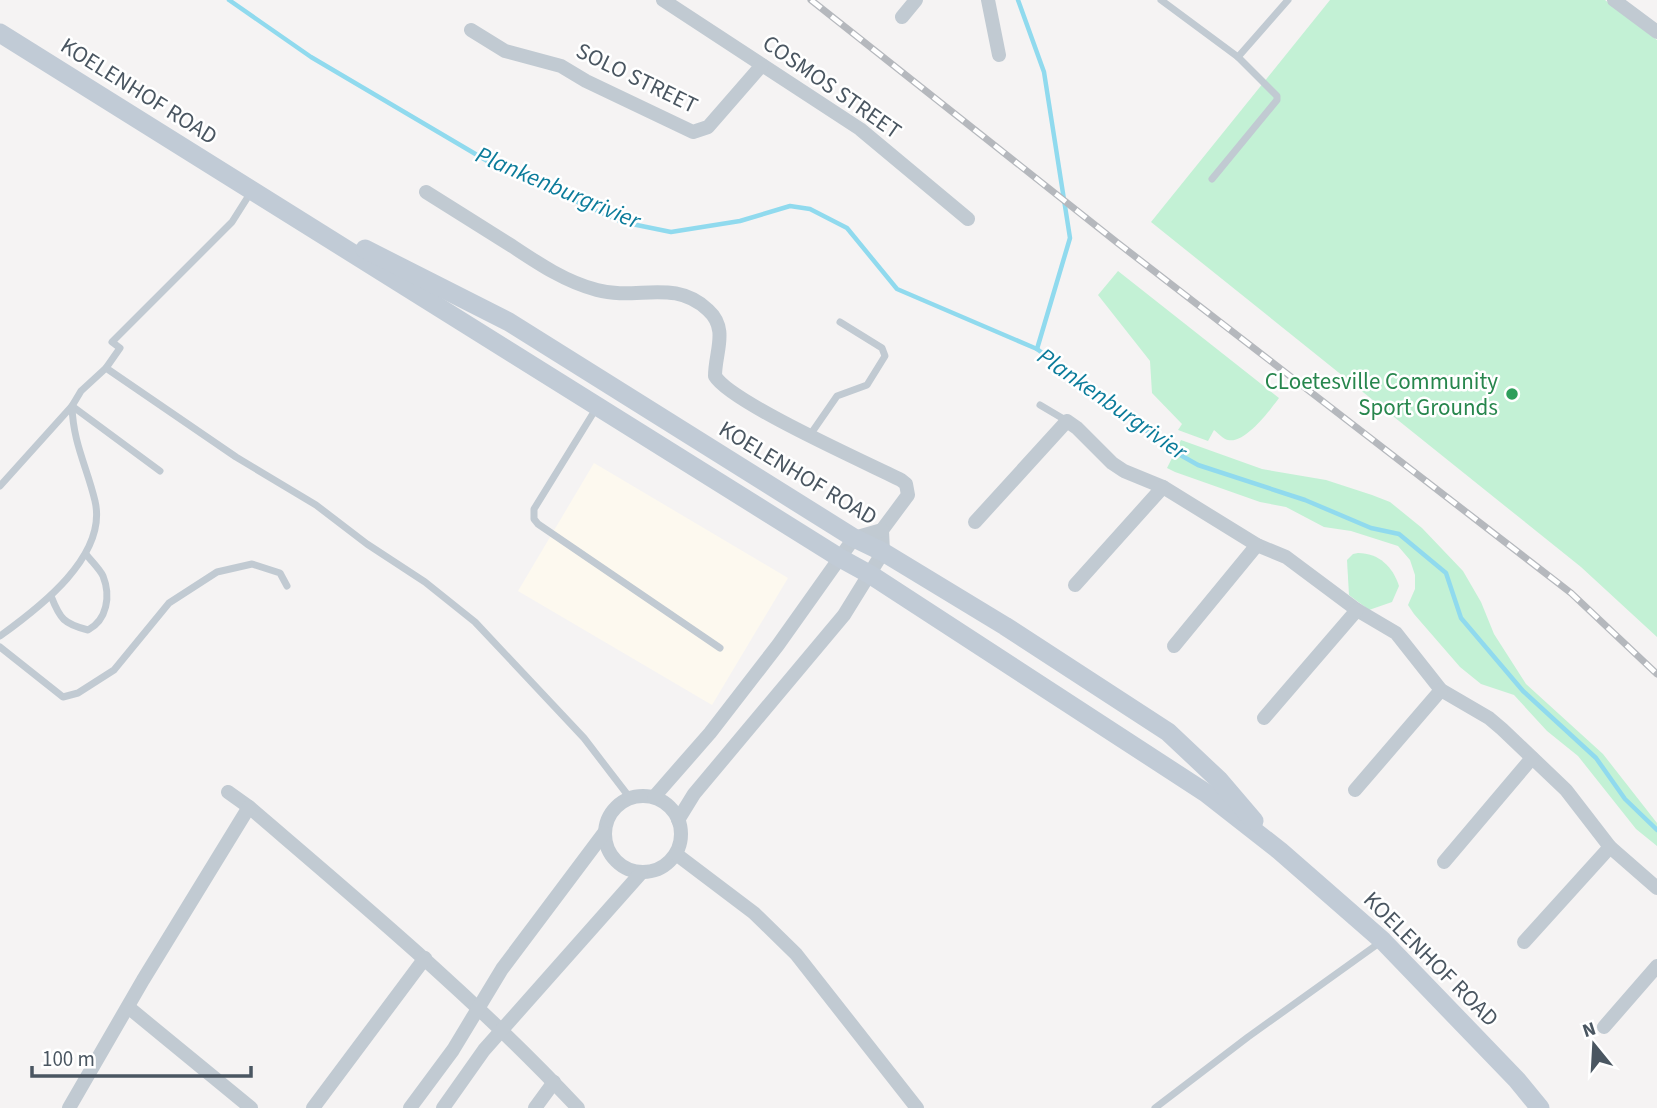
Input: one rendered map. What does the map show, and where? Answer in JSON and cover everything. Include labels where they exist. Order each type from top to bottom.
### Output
[{"type":"main road","name":"KOELENHOF ROAD","points":[[0,33],[871,575],[1206,793],[1280,851],[1383,941],[1517,1080],[1540,1108]]},
{"type":"main road","name":"KOELENHOF ROAD","points":[[252,191],[509,322],[854,538],[883,552],[1006,626],[1168,732],[1219,780],[1280,851]]},
{"type":"street","name":"COSMOS STREET","points":[[663,0],[860,129],[968,219]]},
{"type":"street","points":[[902,17],[916,0]]},
{"type":"street","points":[[988,0],[999,55]]},
{"type":"street","points":[[1614,0],[1657,32]]},
{"type":"street","name":"SOLO STREET","points":[[471,30],[505,51],[561,66],[595,86],[693,132],[708,127],[762,65]]},
{"type":"street","points":[[426,192],[568,280],[600,291],[629,295],[672,292],[691,297],[709,311],[718,325],[721,344],[715,371],[717,379],[734,394],[906,484],[908,495],[882,530],[854,538],[710,733],[654,797]]},
{"type":"street","points":[[975,522],[1067,421],[1124,471],[1163,486],[1257,545],[1286,557],[1357,610],[1396,633],[1441,690],[1489,718],[1566,790],[1610,847],[1657,888]]},
{"type":"street","points":[[1075,585],[1163,486]]},
{"type":"street","points":[[678,820],[694,794],[844,615],[883,552],[882,530]]},
{"type":"street","points":[[1174,646],[1257,545]]},
{"type":"street","points":[[1264,718],[1357,610]]},
{"type":"street","points":[[1354,790],[1441,690]]},
{"type":"street","points":[[1444,862],[1532,758]]},
{"type":"street","points":[[228,792],[425,958],[502,1029],[578,1108]]},
{"type":"street","points":[[410,1108],[453,1050],[502,969],[604,832],[612,811],[620,803],[642,796],[654,797],[664,802],[678,820],[680,843],[676,854],[661,868],[641,873],[629,871],[610,856],[605,845],[604,832]]},
{"type":"street","points":[[69,1108],[249,807]]},
{"type":"street","points":[[1524,942],[1610,847]]},
{"type":"street","points":[[676,854],[754,913],[796,954],[917,1108]]},
{"type":"street","points":[[443,1108],[484,1050],[641,873]]},
{"type":"street","points":[[313,1108],[425,958]]},
{"type":"street","points":[[1604,1027],[1657,967]]},
{"type":"street","points":[[128,1007],[251,1108]]},
{"type":"street","points":[[535,1108],[554,1082]]},
{"type":"lane","points":[[1161,0],[1238,57],[1277,98],[1212,179]]},
{"type":"lane","points":[[1238,57],[1288,0]]},
{"type":"lane","points":[[0,486],[72,406],[81,391],[106,368],[120,348],[112,342],[232,222],[252,191]]},
{"type":"lane","points":[[810,435],[836,396],[867,385],[885,356],[882,348],[840,322]]},
{"type":"lane","points":[[106,368],[226,450],[316,505],[367,544],[425,582],[475,622],[584,738],[630,798]]},
{"type":"lane","points":[[1040,405],[1067,421]]},
{"type":"lane","points":[[72,406],[160,471]]},
{"type":"lane","points":[[0,636],[51,596],[86,554],[96,522],[96,504],[78,452],[72,406]]},
{"type":"lane","points":[[597,406],[534,509],[534,519],[720,649]]},
{"type":"lane","points":[[51,596],[58,613],[69,625],[88,630],[97,626],[107,606],[107,592],[102,575],[86,554]]},
{"type":"lane","points":[[0,646],[63,697],[78,693],[114,670],[169,603],[217,572],[252,564],[280,573],[287,586]]},
{"type":"lane","points":[[1155,1108],[1383,941]]},
{"type":"shaded area","points":[[594,463],[788,578],[712,705],[518,591]]},
{"type":"green space","name":"CLoetesville Community Sport Grounds","points":[[1330,0],[1605,0],[1657,40],[1657,637],[1581,567],[1151,222]]},
{"type":"green space","points":[[1118,271],[1279,398],[1249,432],[1235,440],[1228,440],[1214,430],[1208,441],[1178,430],[1182,424],[1152,393],[1150,361],[1098,295]]},
{"type":"green space","points":[[1181,440],[1262,469],[1326,480],[1372,495],[1390,502],[1422,528],[1463,571],[1481,602],[1494,634],[1526,684],[1603,754],[1657,823],[1657,846],[1636,829],[1578,756],[1547,731],[1514,695],[1481,684],[1460,667],[1414,614],[1408,605],[1415,589],[1415,575],[1410,560],[1398,546],[1351,531],[1324,527],[1286,507],[1260,502],[1175,472],[1167,468]]},
{"type":"green space","points":[[1358,553],[1379,558],[1389,567],[1399,586],[1392,602],[1369,610],[1349,595],[1347,560]]},
{"type":"waterway","name":"Plankenburgrivier","points":[[229,0],[311,57],[489,162],[622,222],[671,232],[740,221],[790,206],[810,209],[847,228],[897,289],[1037,349],[1175,452],[1198,465],[1305,500],[1371,528],[1399,534],[1446,573],[1461,618],[1523,691],[1596,758],[1625,799],[1657,830]]},
{"type":"waterway","points":[[1018,0],[1044,72],[1070,238],[1037,349]]},
{"type":"railway","points":[[811,0],[1119,244],[1571,593],[1657,674]]},
{"type":"place","name":"CLoetesville Community Sport Grounds","points":[[1512,394]]}]
